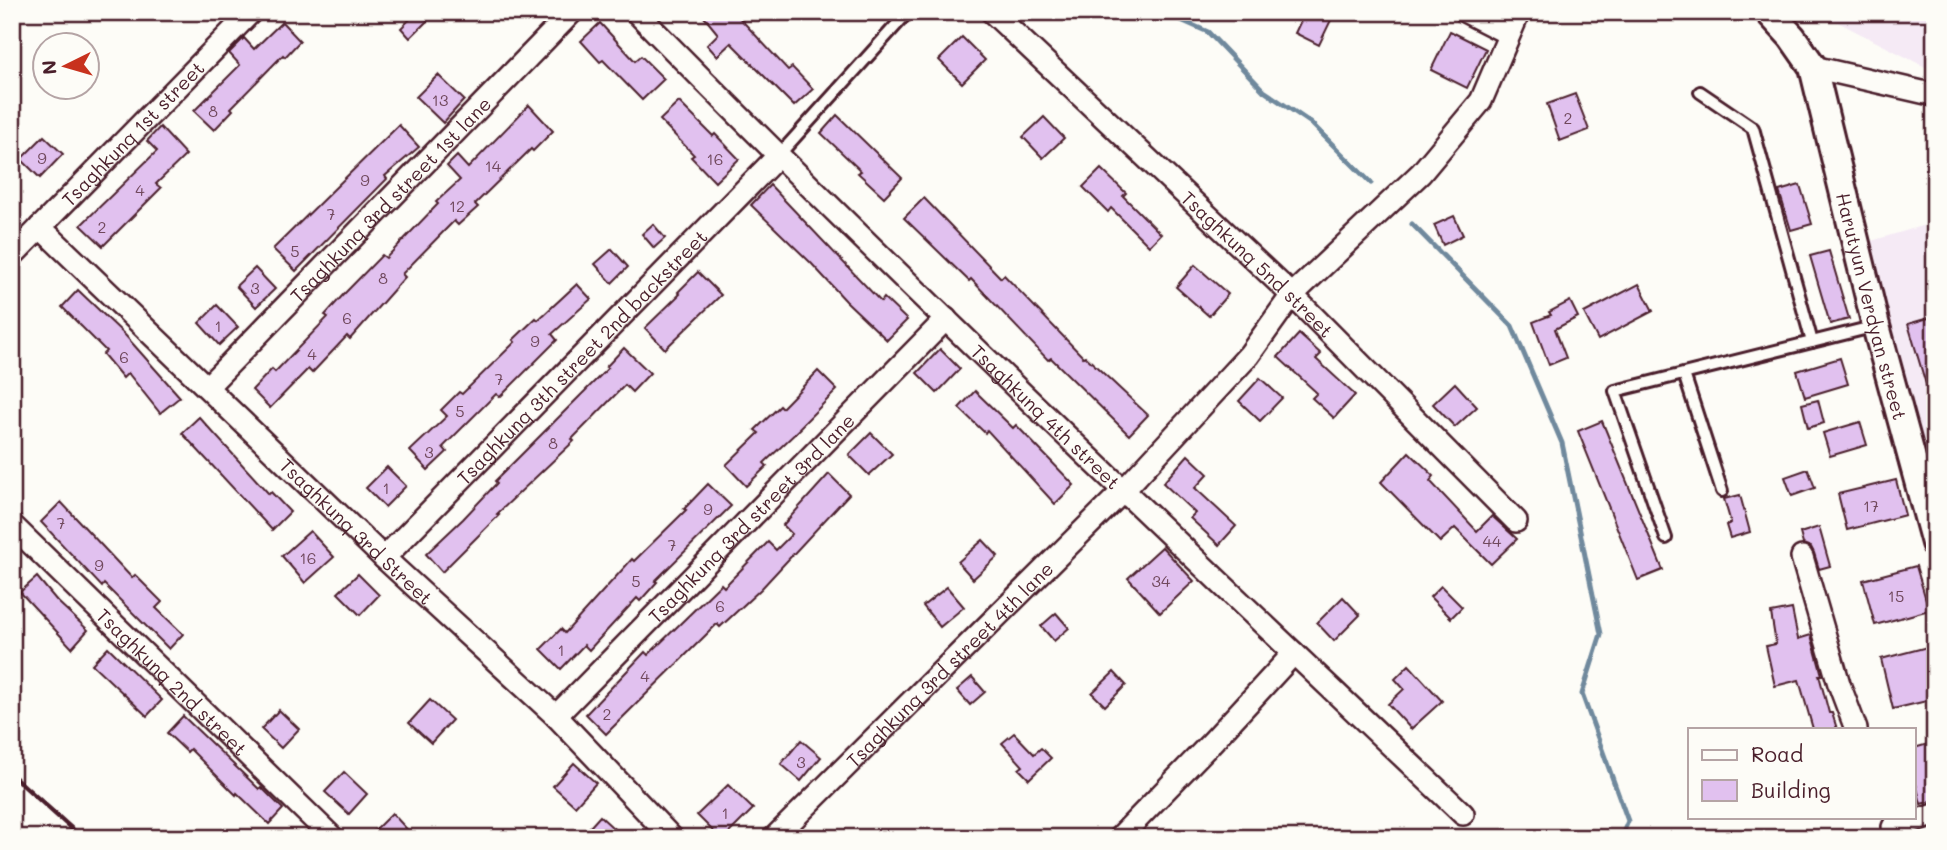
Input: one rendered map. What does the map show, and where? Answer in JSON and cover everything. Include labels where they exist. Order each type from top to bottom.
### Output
[{"type":"street","name":"Tsaghkunq 1st street","points":[[12,256],[251,12]]},
{"type":"street","name":"Tsaghkunq 3rd street 1st lane","points":[[208,386],[572,12]]},
{"type":"street","name":"Tsaghkunq 4th street","points":[[636,12],[778,156],[1123,491],[1463,814]]},
{"type":"street","name":"Tsaghkunq 5nd street","points":[[992,12],[1292,295],[1517,521]]},
{"type":"street","points":[[1466,12],[1509,34]]},
{"type":"street","name":"Tsaghkunq 3rd street 4th lane","points":[[774,838],[1123,491],[1249,355],[1292,295],[1421,173],[1481,101],[1519,12]]},
{"type":"street","points":[[1769,12],[1792,37],[1813,67],[1935,95]]},
{"type":"street","name":"Harutyun Verdyan street","points":[[1813,67],[1876,326],[1935,542]]},
{"type":"street","name":"Tsaghkunq 3th street 2nd backstreet","points":[[384,558],[778,156]]},
{"type":"street","name":"Tsaghkunq 3rd Street","points":[[40,227],[384,558],[556,716],[672,838]]},
{"type":"street","name":"Tsaghkunq 3rd street 3rd lane","points":[[556,716],[946,319]]},
{"type":"street","name":"Tsaghkunq 2nd street","points":[[12,526],[333,838]]},
{"type":"street","points":[[1802,557],[1839,684],[1856,728]]},
{"type":"street","points":[[1119,838],[1294,653]]},
{"type":"street","points":[[1893,827],[1935,815]]},
{"type":"lane","points":[[778,156],[908,12]]},
{"type":"lane","points":[[1700,92],[1753,128],[1812,342]]},
{"type":"lane","points":[[1665,538],[1615,391],[1876,326]]},
{"type":"lane","points":[[1684,374],[1722,491]]},
{"type":"shaded area","points":[[1818,12],[1935,12],[1935,72]]},
{"type":"shaded area","points":[[1935,222],[1935,443],[1925,445],[1868,242]]},
{"type":"building","points":[[417,12],[428,20],[410,38],[401,28]]},
{"type":"building","points":[[700,12],[734,12],[788,70],[792,67],[813,89],[794,106],[731,43],[717,56],[707,45],[718,34]]},
{"type":"building","points":[[1305,12],[1322,12],[1332,18],[1319,45],[1295,33]]},
{"type":"building","points":[[282,22],[300,41],[231,108],[233,110],[214,130],[194,111],[240,65],[229,53],[244,38],[254,49]]},
{"type":"building","points":[[600,23],[635,61],[641,56],[664,79],[642,100],[581,41]]},
{"type":"building","points":[[1450,31],[1486,49],[1467,88],[1431,70]]},
{"type":"building","points":[[962,37],[985,60],[962,83],[939,60]]},
{"type":"building","points":[[438,75],[464,100],[443,123],[416,97]]},
{"type":"building","points":[[1575,94],[1589,130],[1560,141],[1547,104]]},
{"type":"building","points":[[679,102],[739,159],[715,182],[691,157],[694,155],[660,120]]},
{"type":"building","points":[[529,105],[553,131],[475,204],[478,207],[458,225],[454,221],[402,274],[405,277],[350,339],[347,336],[312,373],[308,369],[270,408],[252,390],[272,369],[275,372],[328,317],[325,315],[343,295],[382,255],[386,258],[438,204],[436,202],[460,180],[447,166],[457,156],[468,168]]},
{"type":"building","points":[[837,115],[902,178],[884,197],[821,133]]},
{"type":"building","points":[[1044,117],[1064,138],[1043,158],[1023,137]]},
{"type":"building","points":[[399,125],[419,147],[385,176],[387,179],[296,271],[273,249]]},
{"type":"building","points":[[160,127],[186,155],[156,184],[161,188],[103,246],[81,225],[157,151],[147,141]]},
{"type":"building","points":[[44,136],[63,154],[40,178],[21,159]]},
{"type":"building","points":[[1101,169],[1126,193],[1123,196],[1161,234],[1149,246],[1111,208],[1108,212],[1083,187]]},
{"type":"building","points":[[770,185],[881,302],[884,298],[907,320],[887,340],[751,205]]},
{"type":"building","points":[[1800,185],[1812,224],[1791,230],[1779,191]]},
{"type":"building","points":[[924,198],[1001,278],[1004,275],[1083,357],[1148,415],[1129,435],[1051,358],[1048,360],[971,279],[969,281],[904,218]]},
{"type":"building","points":[[1454,216],[1463,235],[1443,245],[1434,225]]},
{"type":"building","points":[[653,224],[665,238],[654,248],[642,234]]},
{"type":"building","points":[[612,249],[628,267],[612,283],[595,264]]},
{"type":"building","points":[[1829,251],[1849,319],[1830,324],[1810,256]]},
{"type":"building","points":[[1195,265],[1228,294],[1209,316],[1176,287]]},
{"type":"building","points":[[255,268],[275,289],[256,307],[236,286]]},
{"type":"building","points":[[698,272],[721,295],[665,349],[645,328]]},
{"type":"building","points":[[577,284],[591,299],[552,334],[557,340],[500,397],[496,394],[443,447],[447,452],[428,470],[410,451],[447,416],[441,410],[459,392],[462,394],[536,318],[538,320]]},
{"type":"building","points":[[1639,284],[1653,311],[1598,340],[1584,313]]},
{"type":"building","points":[[78,290],[125,335],[180,397],[160,413],[128,373],[123,378],[103,354],[106,351],[62,307]]},
{"type":"building","points":[[1570,301],[1578,317],[1555,329],[1566,358],[1549,365],[1533,322],[1551,315],[1549,312]]},
{"type":"building","points":[[217,305],[238,327],[219,345],[199,323]]},
{"type":"building","points":[[1935,316],[1935,401],[1931,401],[1908,324]]},
{"type":"building","points":[[1299,334],[1321,354],[1316,359],[1355,395],[1334,418],[1312,398],[1317,393],[1278,357]]},
{"type":"building","points":[[624,348],[650,373],[632,392],[625,385],[572,439],[574,441],[497,514],[499,515],[442,572],[426,554],[463,519],[497,483],[495,481],[608,368],[606,367]]},
{"type":"building","points":[[940,349],[960,369],[937,393],[917,373]]},
{"type":"building","points":[[1840,358],[1848,384],[1805,397],[1797,371]]},
{"type":"building","points":[[818,371],[837,390],[764,463],[767,466],[746,486],[726,465],[759,433],[755,430],[780,406],[782,408]]},
{"type":"building","points":[[1260,378],[1282,398],[1260,421],[1239,401]]},
{"type":"building","points":[[1455,383],[1477,407],[1455,427],[1433,404]]},
{"type":"building","points":[[975,391],[1013,428],[1016,425],[1074,485],[1055,504],[987,430],[985,433],[959,408]]},
{"type":"building","points":[[1818,400],[1824,423],[1808,428],[1802,404]]},
{"type":"building","points":[[199,417],[269,494],[271,492],[290,512],[272,530],[182,433]]},
{"type":"building","points":[[1602,421],[1663,570],[1638,580],[1578,431]]},
{"type":"building","points":[[1860,422],[1867,445],[1830,456],[1823,433]]},
{"type":"building","points":[[871,433],[892,454],[869,475],[849,455]]},
{"type":"building","points":[[1409,452],[1434,476],[1430,481],[1477,531],[1492,516],[1517,539],[1491,564],[1455,528],[1440,542],[1381,482]]},
{"type":"building","points":[[1188,455],[1208,474],[1195,488],[1236,526],[1219,545],[1190,518],[1195,513],[1163,483]]},
{"type":"building","points":[[387,467],[406,486],[385,507],[366,488]]},
{"type":"building","points":[[1808,469],[1815,488],[1792,496],[1785,477]]},
{"type":"building","points":[[829,474],[849,494],[761,589],[720,627],[717,624],[606,734],[586,714],[645,652],[648,655],[721,584],[724,587],[768,542],[776,550],[792,534],[783,525]]},
{"type":"building","points":[[1896,480],[1905,515],[1847,530],[1838,494]]},
{"type":"building","points":[[708,484],[731,506],[655,581],[657,582],[640,601],[637,598],[589,650],[584,645],[561,669],[541,649],[561,629],[565,633],[632,559],[634,561],[686,510],[684,509]]},
{"type":"building","points":[[1740,495],[1750,532],[1730,538],[1726,525],[1731,523],[1724,499]]},
{"type":"building","points":[[61,502],[132,578],[135,575],[162,602],[156,608],[183,634],[169,649],[104,584],[102,587],[41,522]]},
{"type":"building","points":[[1819,527],[1830,566],[1819,569],[1811,547],[1803,544],[1800,533]]},
{"type":"building","points":[[310,531],[334,557],[305,583],[282,556]]},
{"type":"building","points":[[983,540],[998,556],[973,579],[958,562]]},
{"type":"building","points":[[1162,547],[1194,581],[1160,613],[1128,578]]},
{"type":"building","points":[[1916,566],[1929,610],[1875,625],[1863,580]]},
{"type":"building","points":[[358,574],[379,595],[360,615],[338,593]]},
{"type":"building","points":[[37,577],[57,601],[88,630],[72,648],[20,592]]},
{"type":"building","points":[[1441,586],[1462,607],[1451,618],[1430,597]]},
{"type":"building","points":[[947,587],[964,607],[940,627],[923,606]]},
{"type":"building","points":[[1343,597],[1360,615],[1334,641],[1317,623]]},
{"type":"building","points":[[1792,609],[1798,639],[1811,635],[1829,713],[1832,713],[1837,728],[1813,728],[1799,680],[1775,686],[1766,646],[1776,644],[1771,613]]},
{"type":"building","points":[[1056,613],[1069,628],[1054,641],[1041,626]]},
{"type":"building","points":[[1935,645],[1935,699],[1893,709],[1881,659]]},
{"type":"building","points":[[108,647],[162,700],[147,716],[92,664]]},
{"type":"building","points":[[1409,665],[1442,701],[1411,729],[1388,704],[1404,689],[1395,679]]},
{"type":"building","points":[[1114,672],[1126,685],[1105,706],[1092,693]]},
{"type":"building","points":[[972,677],[985,692],[970,705],[957,690]]},
{"type":"building","points":[[430,700],[452,720],[431,743],[409,723]]},
{"type":"building","points":[[279,710],[299,729],[281,748],[261,729]]},
{"type":"building","points":[[183,716],[283,809],[269,824],[190,749],[187,752],[167,733]]},
{"type":"building","points":[[1014,733],[1034,754],[1041,748],[1051,758],[1029,779],[1019,769],[1023,766],[1002,743]]},
{"type":"building","points":[[801,740],[821,757],[801,781],[781,764]]},
{"type":"building","points":[[1935,742],[1935,800],[1921,804],[1916,784],[1916,747]]},
{"type":"building","points":[[574,763],[596,783],[575,806],[553,786]]},
{"type":"building","points":[[344,772],[367,794],[349,814],[325,792]]},
{"type":"building","points":[[728,785],[753,809],[724,838],[720,838],[697,815]]},
{"type":"building","points":[[392,813],[415,838],[367,838]]},
{"type":"building","points":[[600,816],[624,838],[580,838]]},
{"type":"waterway","points":[[1163,12],[1208,32],[1264,91],[1311,123],[1371,183]]},
{"type":"waterway","points":[[1412,224],[1512,326],[1562,443],[1601,634],[1582,694],[1628,821],[1621,838]]},
{"type":"railway","points":[[12,775],[82,838]]}]
